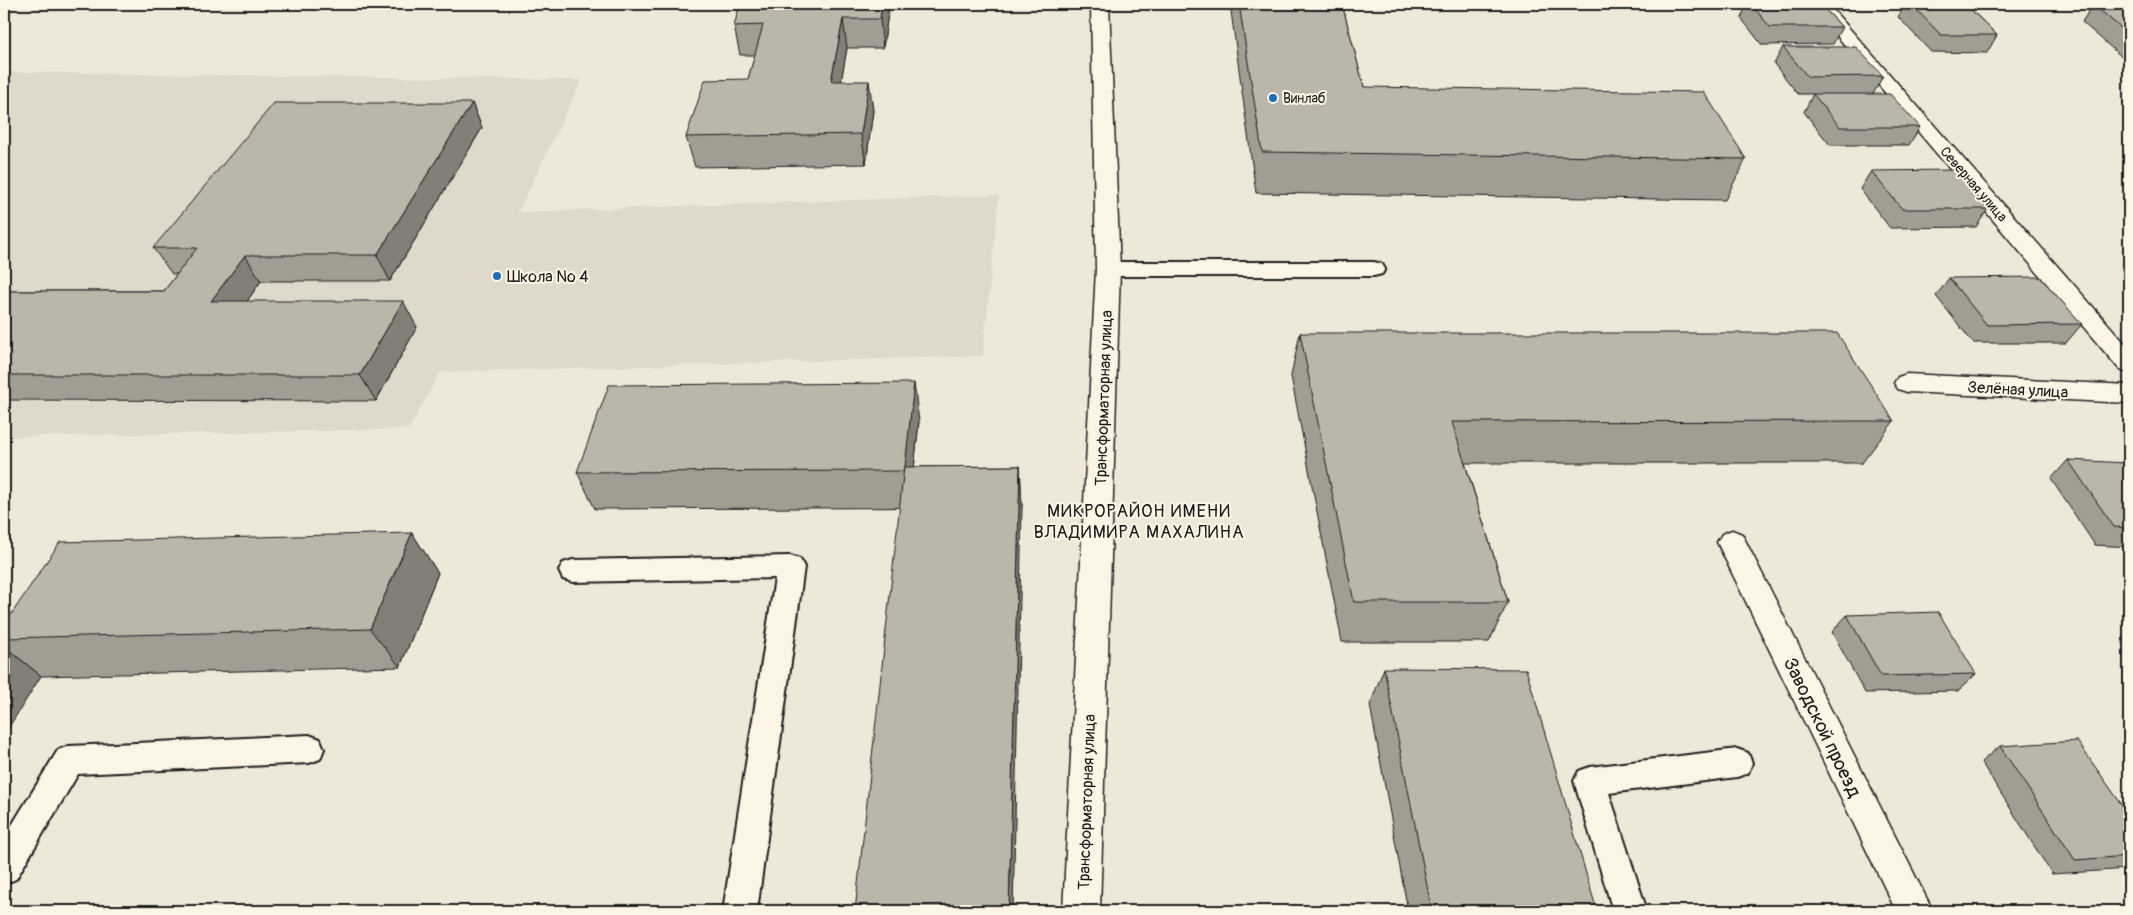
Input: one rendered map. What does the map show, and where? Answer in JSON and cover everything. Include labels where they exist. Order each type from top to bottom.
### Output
[{"type":"street","name":"Трансформаторная улица","points":[[1081,911],[1108,269],[1100,4]]},
{"type":"street","name":"Северная улица","points":[[1819,4],[2129,364]]},
{"type":"street","name":"Зелёная улица","points":[[1907,383],[2129,394]]},
{"type":"street","name":"Заводской проезд","points":[[1732,542],[1915,911]]},
{"type":"lane","points":[[1108,269],[1374,269]]},
{"type":"lane","points":[[573,572],[790,567],[740,911]]},
{"type":"lane","points":[[4,868],[69,760],[309,749]]},
{"type":"lane","points":[[1630,911],[1590,781],[1736,763]]},
{"type":"shaded area","name":"Школа № 4","points":[[4,72],[582,80],[518,212],[999,195],[983,356],[440,372],[409,429],[4,437]]},
{"type":"building","points":[[740,4],[882,4],[880,19],[843,19],[831,81],[869,81],[861,134],[686,137],[705,80],[748,79],[763,25],[734,26]]},
{"type":"building","points":[[1239,4],[1342,4],[1364,87],[1704,92],[1746,159],[1262,152]]},
{"type":"building","points":[[1751,4],[1820,4],[1842,27],[1770,27]]},
{"type":"building","points":[[1911,4],[1965,4],[1997,35],[1941,35]]},
{"type":"building","points":[[2093,4],[2129,5],[2129,35]]},
{"type":"building","points":[[1783,47],[1856,47],[1883,76],[1808,77]]},
{"type":"building","points":[[1813,94],[1890,94],[1920,127],[1840,127]]},
{"type":"building","points":[[274,103],[472,103],[377,255],[245,255],[211,301],[403,301],[360,375],[4,375],[4,291],[164,291],[197,248],[153,248]]},
{"type":"building","points":[[1954,170],[1988,209],[1902,209],[1871,171]]},
{"type":"building","points":[[2040,277],[2082,324],[1987,325],[1949,278]]},
{"type":"building","points":[[1300,333],[1837,333],[1894,421],[1452,422],[1508,602],[1354,602]]},
{"type":"building","points":[[914,383],[903,471],[577,472],[609,385]]},
{"type":"building","points":[[2068,460],[2127,463],[2129,466],[2129,528],[2114,527]]},
{"type":"building","points":[[1020,466],[1009,911],[855,911],[904,467]]},
{"type":"building","points":[[412,533],[370,629],[4,638],[4,625],[60,542]]},
{"type":"building","points":[[1938,612],[1976,674],[1881,676],[1847,615]]},
{"type":"building","points":[[1384,668],[1526,669],[1597,911],[1432,911]]},
{"type":"building","points":[[2077,741],[2129,815],[2129,856],[2075,860],[2000,746]]},
{"type":"place","name":"Винлаб","points":[[1273,98]]},
{"type":"place","name":"Школа № 4","points":[[497,276]]},
{"type":"district","name":"МИКРОРАЙОН ИМЕНИ ВЛАДИМИРА МАХАЛИНА","points":[[1139,521]]}]
